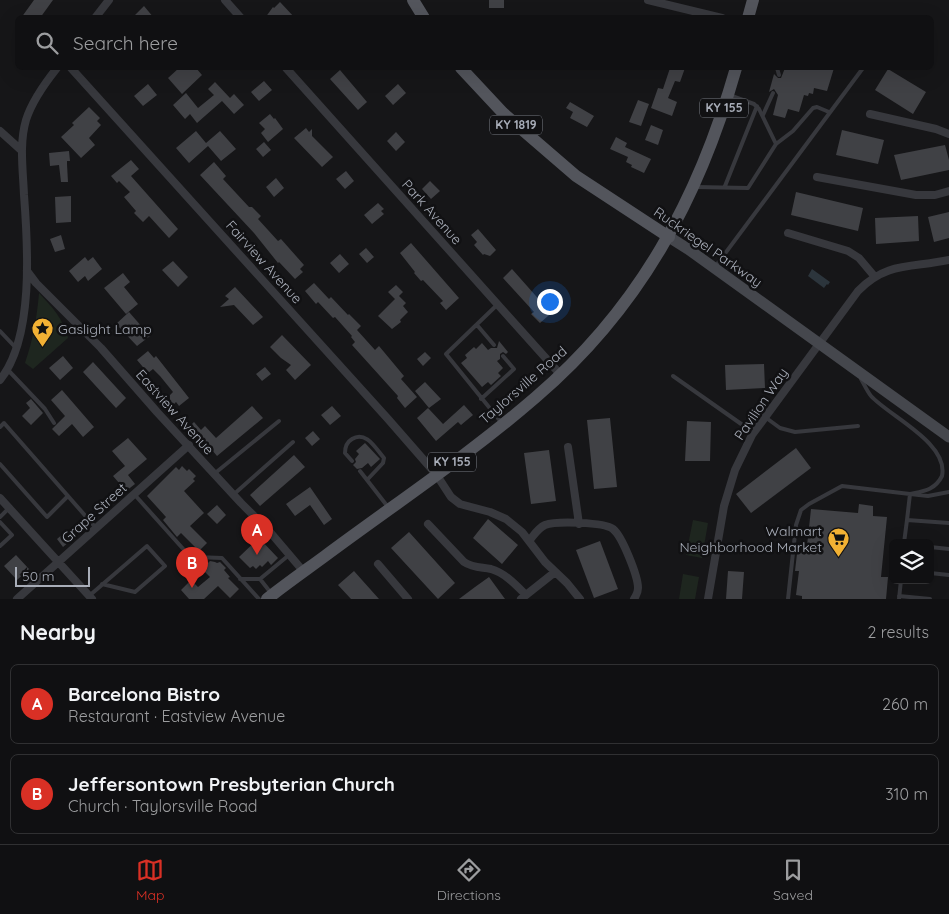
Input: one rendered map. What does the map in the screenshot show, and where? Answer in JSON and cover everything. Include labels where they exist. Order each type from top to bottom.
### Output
[{"type":"main road","points":[[413,0],[422,15]]},
{"type":"main road","points":[[749,15],[753,0]]},
{"type":"main road","name":"Ruckriegel Parkway","points":[[463,70],[503,113],[576,176],[688,249],[949,437]]},
{"type":"main road","name":"Taylorsville Road","points":[[270,597],[502,424],[574,362],[621,307],[653,263],[669,237],[694,187],[710,147],[735,70]]},
{"type":"street","points":[[97,15],[109,0]]},
{"type":"street","points":[[225,0],[238,15]]},
{"type":"street","points":[[648,0],[710,15]]},
{"type":"street","points":[[0,380],[8,370],[16,348],[24,306],[27,271],[21,150],[26,120],[32,105],[56,70]]},
{"type":"street","name":"Fairview Avenue","points":[[73,70],[436,474],[451,496],[460,504],[490,512],[506,519],[522,532],[545,562],[580,599]]},
{"type":"street","name":"Park Avenue","points":[[288,70],[560,374]]},
{"type":"street","points":[[870,114],[936,129],[949,134]]},
{"type":"street","points":[[0,131],[21,150]]},
{"type":"street","points":[[817,177],[916,195],[935,195],[949,191]]},
{"type":"street","points":[[788,233],[848,251],[859,258],[875,277]]},
{"type":"street","name":"Pavilion Way","points":[[708,599],[724,506],[735,470],[754,433],[765,417],[858,291],[875,277],[904,265],[936,263],[949,260]]},
{"type":"street","name":"Eastview Avenue","points":[[27,271],[36,283],[101,348],[304,572]]},
{"type":"street","name":"Grape Street","points":[[17,599],[189,445]]},
{"type":"street","points":[[568,448],[579,524]]},
{"type":"street","points":[[0,498],[90,598]]},
{"type":"street","points":[[530,542],[538,529],[552,523],[605,524],[613,528],[618,534],[634,571],[638,588],[634,599]]},
{"type":"street","points":[[428,524],[464,562],[470,566],[501,573],[524,597],[555,572]]},
{"type":"street","points":[[378,564],[408,599]]},
{"type":"lane","points":[[778,70],[779,76]]},
{"type":"lane","points":[[714,268],[862,70]]},
{"type":"lane","points":[[763,115],[773,93]]},
{"type":"lane","points":[[728,95],[757,106],[776,144]]},
{"type":"lane","points":[[725,186],[757,106]]},
{"type":"lane","points":[[694,187],[725,186],[748,188],[776,144],[794,131],[813,108],[817,107],[829,112]]},
{"type":"lane","points":[[498,304],[446,354],[502,424]]},
{"type":"lane","points":[[477,325],[494,346]]},
{"type":"lane","points":[[0,331],[16,348]]},
{"type":"lane","points":[[481,399],[514,369],[503,356]]},
{"type":"lane","points":[[8,370],[45,409],[54,423]]},
{"type":"lane","points":[[856,371],[871,396],[936,444],[945,460],[945,467],[939,482],[928,491],[910,494]]},
{"type":"lane","points":[[673,376],[754,433]]},
{"type":"lane","points":[[765,417],[780,428],[795,432],[858,426]]},
{"type":"lane","points":[[214,474],[279,421]]},
{"type":"lane","points":[[0,427],[4,424],[96,528]]},
{"type":"lane","points":[[352,461],[345,453],[345,447],[350,440],[357,436],[368,439],[384,458],[383,463],[367,480]]},
{"type":"lane","points":[[233,495],[293,442]]},
{"type":"lane","points":[[0,464],[47,517],[68,496]]},
{"type":"lane","points":[[360,471],[389,509]]},
{"type":"lane","points":[[788,599],[796,525],[801,510],[809,504],[842,486],[928,496],[949,492]]},
{"type":"lane","points":[[134,494],[185,551],[196,557],[222,558],[259,599]]},
{"type":"lane","points":[[905,539],[910,494]]},
{"type":"lane","points":[[0,517],[9,508]]},
{"type":"lane","points":[[907,520],[949,523]]},
{"type":"lane","points":[[0,522],[12,535],[0,546]]},
{"type":"lane","points":[[90,598],[102,584],[147,546],[166,566],[135,592],[102,584]]},
{"type":"lane","points":[[934,547],[949,549]]},
{"type":"lane","points":[[240,579],[260,579],[290,555]]},
{"type":"lane","points":[[934,573],[949,575]]},
{"type":"lane","points":[[260,579],[270,597]]},
{"type":"lane","points":[[900,584],[899,597],[930,599]]},
{"type":"shaded area","points":[[812,269],[830,282],[828,285],[824,288],[808,276]]},
{"type":"shaded area","points":[[39,293],[53,308],[68,338],[33,369],[25,363],[34,328]]},
{"type":"shaded area","points":[[693,520],[708,523],[702,558],[686,555]]},
{"type":"shaded area","points":[[683,574],[699,577],[695,599],[679,599]]},
{"type":"building","points":[[34,0],[53,0],[42,15],[23,15]]},
{"type":"building","points":[[489,0],[504,0],[504,8],[489,8]]},
{"type":"building","points":[[280,2],[292,15],[267,15]]},
{"type":"building","points":[[144,6],[152,15],[135,15]]},
{"type":"building","points":[[177,70],[198,70],[202,75],[182,94],[168,78]]},
{"type":"building","points":[[340,70],[367,102],[358,110],[330,79]]},
{"type":"building","points":[[669,70],[684,70],[680,82],[675,81],[668,98],[677,102],[672,116],[651,108],[658,88],[663,89]]},
{"type":"building","points":[[784,70],[833,70],[827,91],[814,88],[813,94],[804,95],[799,112],[788,109],[785,118],[773,115],[778,95],[774,89],[769,92],[774,74],[781,78]]},
{"type":"building","points":[[887,70],[890,70],[926,92],[913,114],[875,90]]},
{"type":"building","points":[[264,81],[272,90],[259,101],[251,92]]},
{"type":"building","points":[[215,82],[230,98],[234,94],[244,105],[234,114],[222,101],[197,123],[190,114],[185,119],[173,105],[186,93],[198,108],[214,95],[208,89]]},
{"type":"building","points":[[148,84],[157,95],[143,106],[134,96]]},
{"type":"building","points":[[398,84],[406,93],[393,105],[385,96]]},
{"type":"building","points":[[638,100],[649,104],[641,126],[629,122]]},
{"type":"building","points":[[570,102],[594,116],[587,127],[570,118],[573,112],[566,108]]},
{"type":"building","points":[[89,107],[100,118],[97,121],[101,125],[89,138],[95,145],[81,158],[61,137],[74,125],[72,123]]},
{"type":"building","points":[[270,114],[283,129],[268,142],[261,133],[265,129],[259,123]]},
{"type":"building","points":[[651,125],[663,130],[658,145],[645,140]]},
{"type":"building","points":[[306,128],[309,132],[312,129],[312,136],[333,157],[322,167],[294,138]]},
{"type":"building","points":[[842,130],[884,140],[878,164],[836,155]]},
{"type":"building","points":[[196,131],[206,143],[220,131],[236,149],[221,161],[208,146],[189,163],[176,148]]},
{"type":"building","points":[[396,132],[405,142],[396,151],[387,141]]},
{"type":"building","points":[[616,137],[627,143],[625,147],[651,159],[644,173],[631,167],[632,165],[626,162],[628,157],[610,149]]},
{"type":"building","points":[[264,142],[271,150],[263,157],[256,149]]},
{"type":"building","points":[[945,145],[949,160],[949,170],[901,180],[894,155]]},
{"type":"building","points":[[69,151],[70,161],[67,161],[68,182],[61,182],[59,165],[50,166],[49,153]]},
{"type":"building","points":[[131,160],[139,169],[131,176],[178,229],[169,238],[149,216],[143,222],[134,213],[136,211],[124,197],[130,192],[111,176]]},
{"type":"building","points":[[214,162],[226,176],[223,179],[249,207],[252,207],[261,216],[258,219],[278,241],[281,239],[304,265],[300,269],[303,272],[295,279],[278,263],[254,233],[200,175]]},
{"type":"building","points":[[346,171],[354,181],[345,189],[336,179]]},
{"type":"building","points":[[276,178],[284,188],[274,197],[266,187]]},
{"type":"building","points":[[430,181],[440,191],[431,199],[422,189]]},
{"type":"building","points":[[796,192],[863,208],[858,231],[791,215]]},
{"type":"building","points":[[71,196],[71,222],[56,223],[55,197]]},
{"type":"building","points":[[378,203],[384,209],[381,211],[384,214],[372,224],[364,215]]},
{"type":"building","points":[[949,212],[949,238],[934,242],[928,217]]},
{"type":"building","points":[[918,216],[919,241],[876,244],[875,218]]},
{"type":"building","points":[[478,229],[496,250],[490,256],[483,255],[474,245],[477,242],[471,235]]},
{"type":"building","points":[[61,235],[65,249],[55,252],[50,239]]},
{"type":"building","points":[[411,243],[459,298],[446,310],[440,303],[443,301],[423,280],[421,281],[400,253]]},
{"type":"building","points":[[366,248],[374,257],[367,263],[359,254]]},
{"type":"building","points":[[340,254],[349,264],[339,273],[330,263]]},
{"type":"building","points":[[85,257],[88,261],[93,257],[102,269],[88,281],[85,276],[78,282],[69,271]]},
{"type":"building","points":[[173,261],[188,277],[178,287],[162,270]]},
{"type":"building","points":[[512,269],[543,304],[547,300],[556,309],[540,323],[531,314],[534,312],[503,278]]},
{"type":"building","points":[[123,273],[130,282],[124,287],[138,304],[126,314],[104,288]]},
{"type":"building","points":[[314,283],[329,299],[331,297],[361,326],[357,330],[375,350],[379,346],[404,376],[401,379],[417,397],[405,408],[397,398],[398,396],[352,345],[355,342],[352,336],[335,317],[333,318],[318,302],[316,304],[305,291]]},
{"type":"building","points":[[396,285],[403,292],[399,296],[406,303],[403,306],[408,312],[400,320],[401,322],[392,329],[378,316],[395,299],[388,292]]},
{"type":"building","points":[[235,287],[263,317],[253,325],[234,305],[220,307],[229,299],[225,296]]},
{"type":"building","points":[[129,312],[150,336],[137,346],[116,324]]},
{"type":"building","points":[[282,335],[311,365],[295,380],[286,370],[291,365],[270,347]]},
{"type":"building","points":[[499,341],[508,352],[500,354],[500,359],[497,361],[503,368],[498,373],[501,376],[491,385],[488,382],[482,387],[461,363],[467,358],[465,355],[474,347],[476,349],[482,343],[488,350],[497,348]]},
{"type":"building","points":[[148,351],[154,358],[156,356],[189,398],[179,406],[176,402],[173,405],[170,401],[170,395],[173,392],[160,376],[153,369],[148,373],[137,360]]},
{"type":"building","points":[[425,352],[431,358],[423,366],[417,359]]},
{"type":"building","points":[[63,356],[73,368],[60,380],[49,368]]},
{"type":"building","points":[[93,362],[126,398],[116,408],[83,372]]},
{"type":"building","points":[[764,364],[765,388],[726,390],[725,365]]},
{"type":"building","points":[[265,367],[271,374],[262,381],[256,374]]},
{"type":"building","points":[[425,382],[441,399],[429,408],[415,391]]},
{"type":"building","points":[[62,390],[94,427],[83,437],[72,424],[59,436],[52,429],[65,416],[51,400]]},
{"type":"building","points":[[31,399],[43,413],[31,425],[22,416],[30,408],[26,403]]},
{"type":"building","points":[[464,405],[473,415],[461,425],[458,422],[436,441],[417,418],[428,408],[443,424]]},
{"type":"building","points":[[252,406],[263,418],[217,456],[201,437],[197,440],[187,429],[194,422],[201,430],[205,426],[216,438]]},
{"type":"building","points":[[332,406],[341,416],[330,425],[321,415]]},
{"type":"building","points":[[610,418],[617,487],[594,489],[587,420]]},
{"type":"building","points":[[687,421],[711,422],[710,461],[685,461]]},
{"type":"building","points":[[313,431],[320,439],[312,446],[305,438]]},
{"type":"building","points":[[128,438],[147,459],[128,475],[135,484],[126,491],[113,476],[125,466],[112,451]]},
{"type":"building","points":[[365,443],[380,459],[371,467],[368,463],[362,468],[357,469],[353,465],[359,454],[356,451]]},
{"type":"building","points":[[796,448],[811,468],[751,513],[736,494]]},
{"type":"building","points":[[549,450],[556,501],[531,504],[524,453]]},
{"type":"building","points":[[294,455],[305,467],[260,506],[250,495]]},
{"type":"building","points":[[182,466],[187,471],[189,469],[196,476],[193,479],[195,481],[184,491],[204,513],[190,526],[207,543],[199,551],[181,533],[177,537],[163,520],[166,517],[147,496],[176,467],[179,470]]},
{"type":"building","points":[[310,487],[332,519],[324,525],[310,505],[295,516],[286,504]]},
{"type":"building","name":"Walmart Neighborhood Market","points":[[859,504],[873,506],[873,516],[887,517],[881,577],[888,577],[886,599],[802,599],[802,596],[796,595],[799,571],[795,571],[798,545],[807,546],[811,509],[858,513]]},
{"type":"building","points":[[217,505],[226,515],[217,524],[207,514]]},
{"type":"building","points":[[488,519],[518,545],[502,564],[473,538]]},
{"type":"building","points":[[409,532],[455,583],[438,599],[391,548]]},
{"type":"building","points":[[64,533],[70,541],[63,547],[57,539]]},
{"type":"building","points":[[259,538],[278,558],[271,565],[268,561],[262,567],[260,565],[256,569],[253,566],[250,568],[239,557]]},
{"type":"building","points":[[600,541],[618,589],[594,598],[576,550]]},
{"type":"building","points":[[16,555],[29,569],[17,580],[4,566]]},
{"type":"building","points":[[210,561],[220,562],[226,568],[224,570],[230,577],[228,578],[239,589],[230,598],[218,586],[204,599],[189,599],[181,590],[191,580],[198,587],[210,577],[202,569]]},
{"type":"building","points":[[354,571],[379,599],[351,599],[338,585]]},
{"type":"building","points":[[728,571],[744,572],[742,599],[726,599]]},
{"type":"building","points":[[489,577],[505,599],[459,599],[475,587]]},
{"type":"place","name":"Gaslight Lamp","points":[[42,348]]},
{"type":"place","name":"Barcelona Bistro","points":[[257,555]]},
{"type":"place","name":"Walmart Neighborhood Market","points":[[838,558]]},
{"type":"place","name":"Jeffersontown Presbyterian Church","points":[[192,588]]}]
